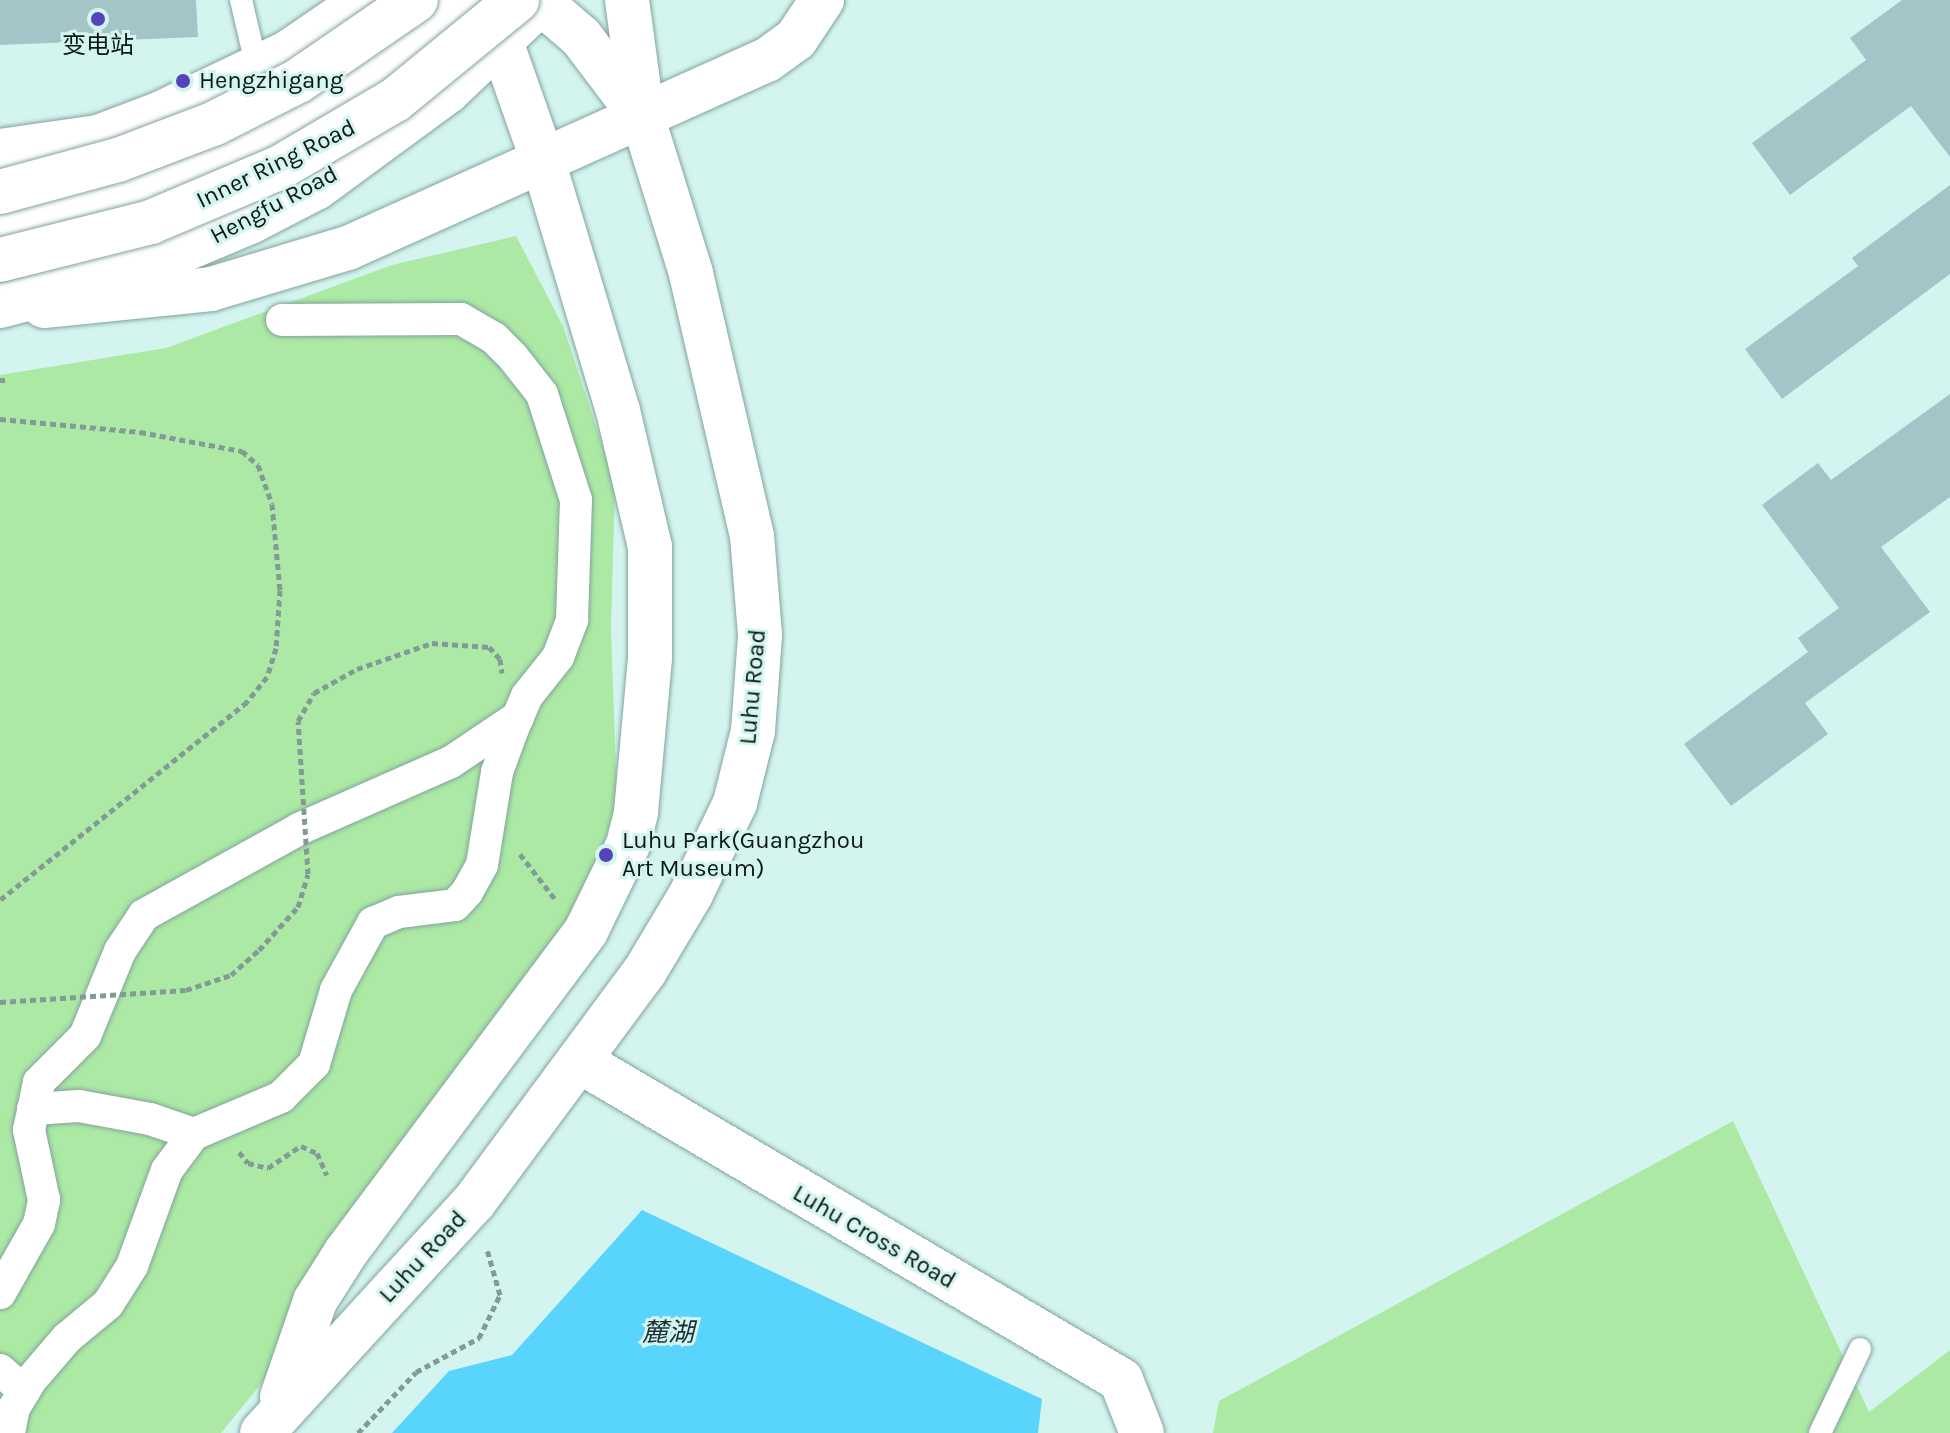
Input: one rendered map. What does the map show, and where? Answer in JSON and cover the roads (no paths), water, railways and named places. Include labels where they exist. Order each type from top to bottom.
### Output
[{"type":"main road","points":[[0,151],[98,137],[257,68],[365,0]]},
{"type":"main road","points":[[0,192],[118,160],[213,124],[298,81],[416,0]]},
{"type":"main road","points":[[0,226],[127,195],[266,141],[403,57],[466,0]]},
{"type":"main road","name":"Hengfu Road","points":[[0,308],[131,272],[303,195],[386,140],[498,21],[535,0]]},
{"type":"main road","name":"Luhu Road","points":[[269,1424],[474,1202],[581,1062],[691,894],[735,803],[753,731],[760,635],[742,482],[691,273],[643,119],[581,37],[535,0]]},
{"type":"main road","name":"Inner Ring Road","points":[[0,260],[151,222],[279,168],[395,100],[535,0]]},
{"type":"main road","points":[[0,308],[137,300],[259,278],[348,248],[719,85],[796,39],[822,0]]},
{"type":"main road","points":[[628,13],[651,57],[676,79],[719,85]]},
{"type":"main road","points":[[628,13],[643,119]]},
{"type":"main road","name":"Luhu Road","points":[[269,1424],[315,1301],[346,1252],[586,931],[628,845],[636,812],[650,658],[650,547],[618,411],[498,21]]},
{"type":"main road","points":[[0,160],[104,151],[213,124]]},
{"type":"main road","name":"Luhu Cross Road","points":[[581,1062],[1121,1380],[1142,1433]]},
{"type":"street","points":[[9,1433],[14,1408],[24,1391],[67,1338],[108,1304],[132,1266],[167,1170],[207,1128],[281,1097],[314,1064],[336,990],[373,923],[399,912],[455,905],[482,865],[497,772],[518,717],[527,696],[558,657],[572,620],[576,500],[542,394],[494,338],[461,319],[282,320]]},
{"type":"street","points":[[0,1293],[39,1224],[44,1200],[29,1130],[39,1082],[85,1036],[120,951],[144,915],[299,829],[451,762],[518,717]]},
{"type":"street","points":[[33,1109],[79,1106],[207,1128]]},
{"type":"street","points":[[0,1370],[24,1391]]},
{"type":"lane","points":[[241,0],[257,68]]},
{"type":"lane","points":[[1820,1433],[1860,1349]]},
{"type":"water","name":"麓湖","points":[[642,1210],[1042,1399],[1038,1433],[392,1433],[449,1371],[512,1355]]},
{"type":"place","name":"变电站","points":[[98,19]]},
{"type":"place","name":"Hengzhigang","points":[[183,81]]},
{"type":"place","name":"Luhu Park(Guangzhou Art Museum)","points":[[606,855]]}]
